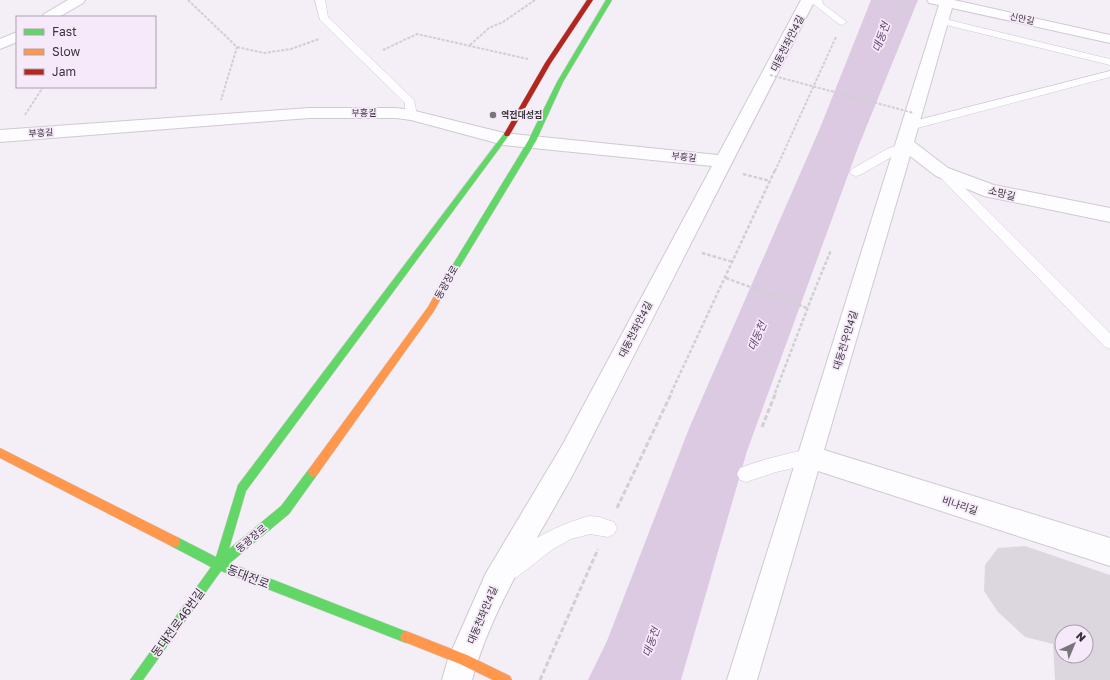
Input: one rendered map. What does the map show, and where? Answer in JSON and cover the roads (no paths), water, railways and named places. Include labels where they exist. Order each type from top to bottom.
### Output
[{"type":"street","points":[[51,16],[78,0]]},
{"type":"street","name":"동광장로","points":[[219,565],[242,489],[504,139],[548,63],[590,0]]},
{"type":"street","name":"동광장로","points":[[219,565],[285,510],[431,309],[448,276],[532,141],[560,82],[608,0]]},
{"type":"street","name":"대동천좌안4길","points":[[460,669],[496,583],[572,452],[808,0]]},
{"type":"street","name":"신안길","points":[[942,6],[1110,39]]},
{"type":"street","name":"대동천우안4길","points":[[742,680],[908,133],[942,6]]},
{"type":"street","points":[[0,45],[16,37]]},
{"type":"street","name":"부흥길","points":[[5,136],[309,113],[396,113],[504,139],[724,161]]},
{"type":"street","name":"소망길","points":[[908,133],[942,172],[991,191],[1110,215]]},
{"type":"street","name":"동대전로","points":[[0,453],[219,565],[460,669],[496,676],[506,680]]},
{"type":"street","name":"비나리길","points":[[810,457],[1110,552]]},
{"type":"street","name":"동대전로46번길","points":[[136,680],[219,565]]},
{"type":"lane","points":[[320,0],[323,18],[410,102],[411,116]]},
{"type":"lane","points":[[817,0],[820,6],[842,22]]},
{"type":"lane","points":[[942,6],[1110,62]]},
{"type":"lane","points":[[856,172],[891,152],[908,133],[1110,74]]},
{"type":"lane","points":[[942,172],[1110,343]]},
{"type":"lane","points":[[746,474],[776,464],[810,457]]},
{"type":"lane","points":[[496,583],[533,551],[568,531],[592,525],[608,528]]},
{"type":"water","name":"대동천","points":[[871,0],[918,0],[859,145],[747,451],[681,680],[588,680],[607,641],[690,426],[820,128]]},
{"type":"place","name":"역전대성집","points":[[493,115]]}]
